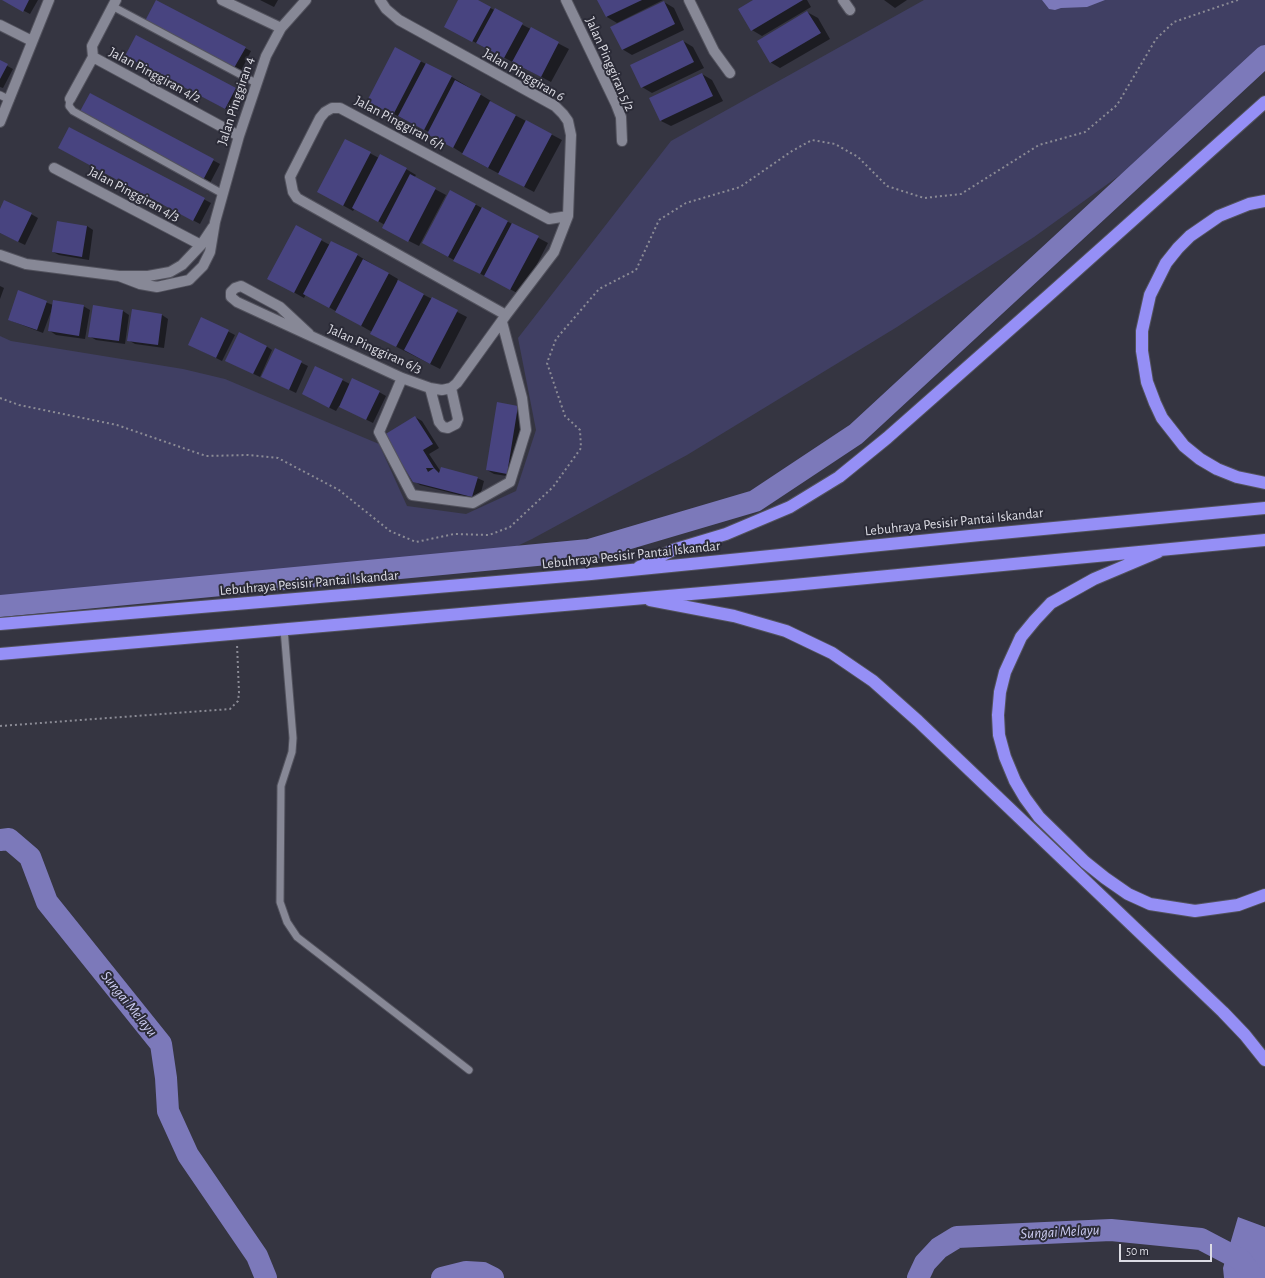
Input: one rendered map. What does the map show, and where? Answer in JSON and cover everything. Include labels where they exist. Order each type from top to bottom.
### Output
[{"type":"highway","points":[[635,570],[673,550],[726,534],[784,510],[816,493],[838,477],[882,442],[1265,102]]},
{"type":"highway","points":[[1265,201],[1249,204],[1219,216],[1190,236],[1178,248],[1166,263],[1150,295],[1142,331],[1142,351],[1147,382],[1162,418],[1184,446],[1200,459],[1217,469],[1237,477],[1265,483]]},
{"type":"highway","name":"Lebuhraya Pesisir Pantai Iskandar","points":[[0,624],[635,570],[1265,508]]},
{"type":"highway","points":[[0,654],[637,597],[791,585],[1166,548],[1265,540]]},
{"type":"highway","points":[[1166,548],[1082,585],[1051,603],[1034,620],[1021,637],[1004,672],[998,715],[999,734],[1005,757],[1015,781],[1039,817],[1090,866],[1104,878],[1128,894],[1150,904],[1195,911],[1238,905],[1265,895]]},
{"type":"highway","points":[[637,597],[734,616],[786,631],[832,653],[863,674],[923,726],[1223,1012],[1245,1035],[1265,1060]]},
{"type":"street","points":[[0,122],[49,0]]},
{"type":"street","points":[[222,0],[281,28]]},
{"type":"street","name":"Jalan Pinggiran 4","points":[[119,276],[140,284],[157,287],[189,280],[203,266],[210,252],[215,222],[239,136],[266,56],[281,28],[306,0]]},
{"type":"street","name":"Jalan Pinggiran 6","points":[[380,0],[386,9],[399,20],[555,106],[568,121],[571,135],[568,216],[554,252],[454,386]]},
{"type":"street","name":"Jalan Pinggiran 5/2","points":[[566,0],[616,104],[621,117],[622,141]]},
{"type":"street","points":[[689,0],[714,51],[730,73]]},
{"type":"street","points":[[843,0],[850,10]]},
{"type":"street","name":"Jalan Pinggiran 4/2","points":[[114,3],[92,46],[93,57],[239,136]]},
{"type":"street","points":[[0,25],[32,41]]},
{"type":"street","points":[[70,99],[93,57]]},
{"type":"street","name":"Jalan Pinggiran 6/1","points":[[504,318],[297,198],[293,192],[290,177],[320,118],[332,108],[344,110],[549,219],[568,216]]},
{"type":"street","name":"Jalan Pinggiran 4/3","points":[[54,168],[201,245]]},
{"type":"street","name":"Jalan Pinggiran 4","points":[[0,255],[26,264],[119,276],[148,276],[170,272],[182,265],[201,245],[215,222]]},
{"type":"street","name":"Jalan Pinggiran 6/3","points":[[309,334],[280,307],[241,286],[235,288],[231,292],[231,296],[237,302],[402,378],[430,388],[442,390],[454,386],[458,420],[456,424],[448,428],[443,427],[439,422],[430,388]]},
{"type":"street","points":[[402,378],[379,432],[412,496],[473,503],[510,482],[526,430],[522,398],[504,318]]},
{"type":"lane","points":[[114,3],[256,83]]},
{"type":"lane","points":[[0,95],[10,100]]},
{"type":"lane","points":[[70,99],[69,106],[73,111],[223,194]]},
{"type":"lane","points":[[284,629],[293,738],[292,752],[281,786],[280,902],[287,922],[297,937],[469,1070]]},
{"type":"path","points":[[0,398],[19,405],[117,425],[206,456],[248,455],[278,458],[339,490],[390,531],[416,542],[454,534],[489,535],[510,527],[554,487],[581,448],[580,430],[565,416],[547,363],[556,339],[599,288],[636,270],[659,220],[686,203],[740,187],[792,151],[812,140],[835,144],[858,157],[887,186],[924,198],[961,194],[1039,145],[1085,132],[1118,105],[1156,39],[1174,22],[1238,0]]},
{"type":"path","points":[[0,726],[230,709],[238,701],[239,693],[237,633]]},
{"type":"shaded area","points":[[924,0],[1265,0],[1265,54],[1189,124],[1034,237],[897,327],[687,455],[515,547],[500,552],[434,562],[0,598],[0,336],[11,341],[183,369],[225,379],[379,444],[407,506],[466,514],[516,491],[536,430],[518,338],[671,141]]},
{"type":"shaded area","points":[[1042,0],[1105,0],[1087,7],[1061,8],[1055,10],[1049,9]]},
{"type":"shaded area","points":[[1238,1217],[1265,1227],[1265,1278],[1224,1278],[1223,1268]]},
{"type":"building","points":[[2,0],[29,0],[23,12]]},
{"type":"building","points":[[156,0],[246,47],[234,68],[145,21]]},
{"type":"building","points":[[458,0],[478,0],[491,7],[472,42],[444,27]]},
{"type":"building","points":[[597,0],[642,0],[606,17]]},
{"type":"building","points":[[753,0],[803,0],[751,31],[738,9]]},
{"type":"building","points":[[664,1],[675,24],[622,50],[610,27]]},
{"type":"building","points":[[495,8],[523,23],[504,58],[476,43]]},
{"type":"building","points":[[807,11],[821,33],[770,63],[757,41]]},
{"type":"building","points":[[531,27],[559,42],[541,77],[512,62]]},
{"type":"building","points":[[136,35],[236,88],[225,109],[125,56]]},
{"type":"building","points":[[683,40],[694,62],[641,88],[630,65]]},
{"type":"building","points":[[395,47],[421,61],[393,115],[367,101]]},
{"type":"building","points":[[0,60],[8,64],[0,79]]},
{"type":"building","points":[[426,63],[452,76],[424,130],[398,116]]},
{"type":"building","points":[[702,73],[713,96],[660,121],[649,98]]},
{"type":"building","points":[[455,80],[481,94],[453,148],[427,134]]},
{"type":"building","points":[[90,93],[214,159],[203,180],[79,113]]},
{"type":"building","points":[[490,101],[516,115],[488,168],[462,154]]},
{"type":"building","points":[[526,120],[552,134],[524,187],[498,174]]},
{"type":"building","points":[[69,127],[205,198],[193,221],[58,148]]},
{"type":"building","points":[[345,139],[371,152],[343,206],[317,192]]},
{"type":"building","points":[[380,154],[407,168],[378,222],[352,208]]},
{"type":"building","points":[[410,174],[436,188],[408,242],[382,228]]},
{"type":"building","points":[[450,190],[476,204],[448,257],[422,243]]},
{"type":"building","points":[[4,200],[32,213],[18,242],[0,233],[0,209]]},
{"type":"building","points":[[482,207],[508,221],[480,274],[453,261]]},
{"type":"building","points":[[57,221],[87,226],[82,257],[52,252]]},
{"type":"building","points":[[512,223],[539,236],[510,290],[484,276]]},
{"type":"building","points":[[296,225],[322,239],[294,293],[267,279]]},
{"type":"building","points":[[331,241],[358,254],[329,308],[303,294]]},
{"type":"building","points":[[363,259],[389,273],[361,326],[335,312]]},
{"type":"building","points":[[398,280],[424,294],[396,347],[370,334]]},
{"type":"building","points":[[18,290],[47,301],[37,330],[8,320]]},
{"type":"building","points":[[432,297],[458,310],[430,364],[404,350]]},
{"type":"building","points":[[53,300],[84,305],[79,336],[48,331]]},
{"type":"building","points":[[93,305],[123,310],[119,341],[88,337]]},
{"type":"building","points":[[132,309],[162,314],[158,345],[127,341]]},
{"type":"building","points":[[201,317],[229,330],[216,358],[188,345]]},
{"type":"building","points":[[239,332],[267,346],[253,374],[225,361]]},
{"type":"building","points":[[275,348],[302,361],[289,390],[261,377]]},
{"type":"building","points":[[315,366],[343,379],[329,408],[302,394]]},
{"type":"building","points":[[352,378],[380,391],[366,420],[339,407]]},
{"type":"building","points":[[497,402],[518,406],[507,474],[486,470]]},
{"type":"building","points":[[415,416],[433,444],[423,450],[434,468],[439,473],[441,467],[478,477],[472,497],[413,482],[384,435]],"holes":[[[426,468],[434,468],[428,472]]]},
{"type":"waterway","points":[[0,606],[589,550],[755,501],[856,434],[1265,56]]},
{"type":"waterway","name":"Sungai Melayu","points":[[0,840],[9,839],[30,857],[47,902],[161,1044],[166,1078],[168,1111],[188,1155],[257,1256],[266,1278]]},
{"type":"waterway","name":"Sungai Melayu","points":[[918,1278],[925,1263],[939,1248],[957,1237],[1111,1230],[1201,1239],[1241,1260],[1254,1278]]},
{"type":"waterway","name":"Sungai Melayu","points":[[442,1278],[466,1272],[483,1273],[493,1278]]}]
